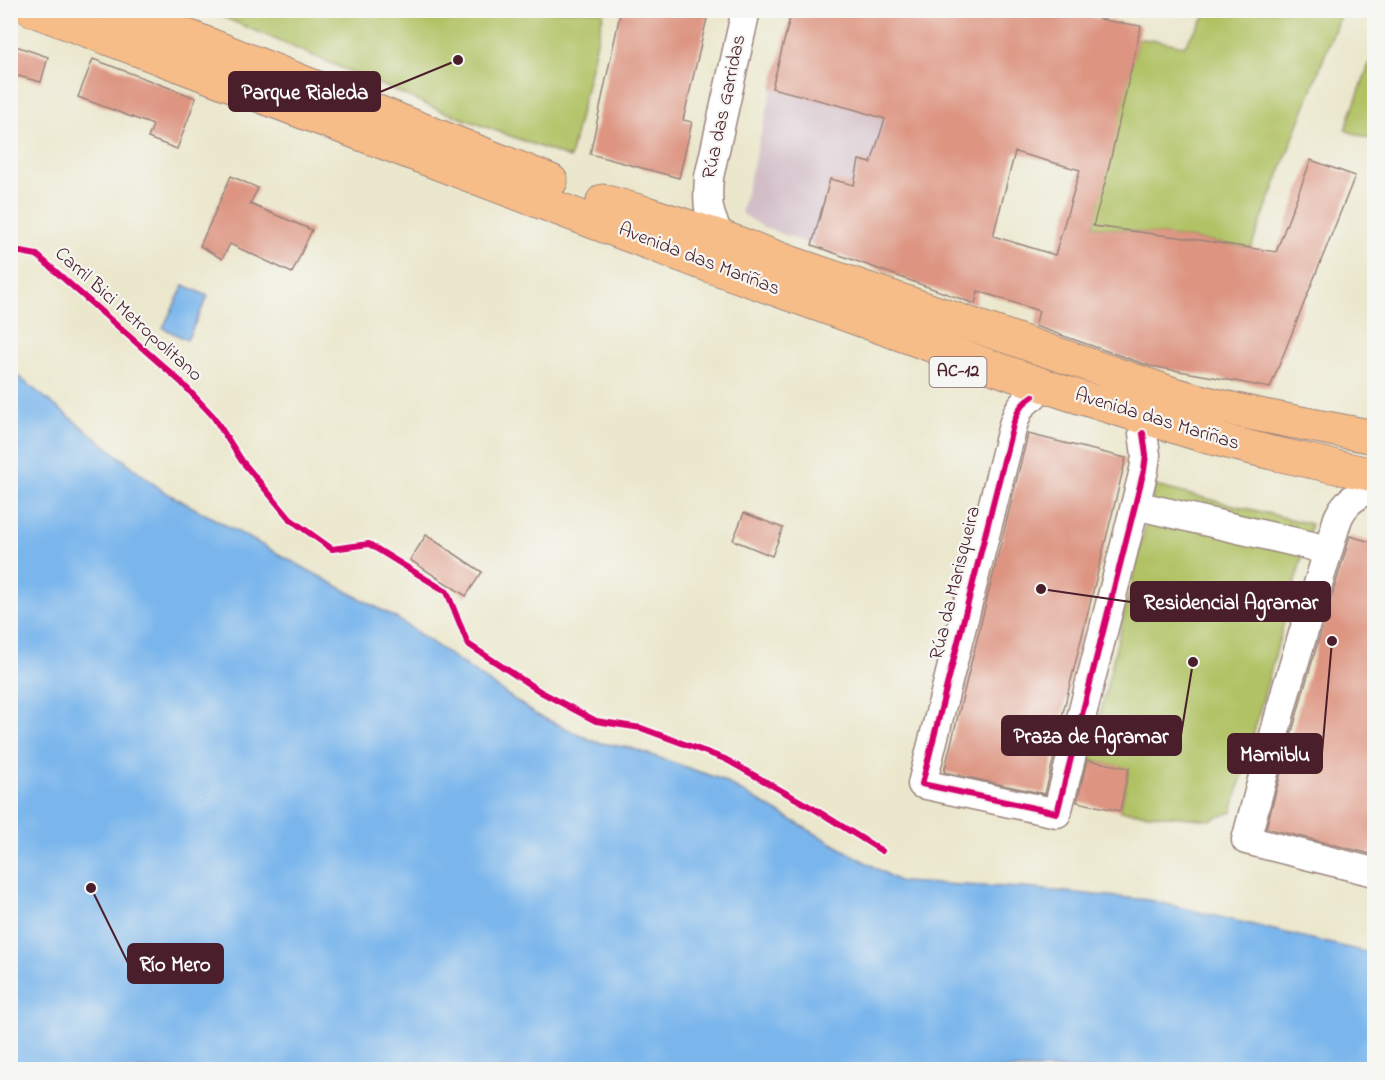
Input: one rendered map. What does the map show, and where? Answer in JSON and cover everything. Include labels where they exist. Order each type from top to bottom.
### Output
[{"type":"highway","name":"Avenida das Mariñas","points":[[33,10],[758,283],[1063,392],[1208,437],[1272,453],[1370,488]]},
{"type":"highway","name":"Avenida das Mariñas","points":[[117,10],[654,222],[905,316],[1135,396],[1255,430],[1374,454]]},
{"type":"highway","name":"AC-12","points":[[603,201],[721,237],[1174,394],[1264,416],[1374,437]]},
{"type":"highway","name":"AC-12","points":[[556,206],[624,240],[709,276],[993,385],[1272,474],[1324,487],[1370,488]]},
{"type":"street","name":"Rúa das Garridas","points":[[721,237],[712,223],[709,210],[707,200],[709,177],[746,10]]},
{"type":"street","name":"Rúa da Marisqueira","points":[[1033,396],[1018,409],[1012,425],[922,784],[1057,813],[1135,506]]},
{"type":"street","points":[[1143,434],[1146,454],[1135,506],[1312,546],[1327,553]]},
{"type":"street","points":[[1370,488],[1343,507],[1287,687],[1246,840],[1374,872]]},
{"type":"shaded area","points":[[1061,10],[1141,26],[1106,179],[1015,152],[920,284],[763,227],[741,213],[792,11]]},
{"type":"green space","points":[[1330,10],[1341,13],[1251,248],[1093,226],[1138,39],[1184,46],[1209,11]]},
{"type":"green space","points":[[209,11],[604,11],[570,158],[437,109]]},
{"type":"green space","points":[[1374,51],[1374,141],[1345,130]]},
{"type":"green space","points":[[1155,486],[1311,524],[1232,812],[1210,820],[1120,811],[1129,769],[1089,760]]},
{"type":"water","points":[[184,285],[208,296],[187,340],[163,328]]},
{"type":"water","points":[[10,370],[163,491],[396,618],[537,715],[595,742],[631,748],[720,779],[900,882],[1024,888],[1149,900],[1374,954],[1374,1069],[11,1069]]},
{"type":"building","points":[[621,10],[709,10],[683,120],[692,122],[679,178],[590,154]]},
{"type":"building","points":[[792,10],[1061,10],[1141,26],[1093,226],[1276,252],[1311,160],[1355,176],[1270,388],[1150,366],[1035,326],[1039,311],[978,291],[975,304],[812,245],[830,179],[854,185],[859,160],[871,163],[885,119],[772,88]],"holes":[[[1015,152],[1080,170],[1055,255],[993,236]]]},
{"type":"building","points":[[10,44],[48,57],[41,82],[10,74]]},
{"type":"building","points":[[93,59],[196,98],[177,149],[148,138],[153,125],[78,97]]},
{"type":"building","points":[[231,176],[258,188],[250,204],[312,230],[292,273],[230,244],[222,259],[200,246]]},
{"type":"building","points":[[1028,434],[1126,458],[1053,753],[1055,753],[1045,794],[944,772]]},
{"type":"building","points":[[744,513],[783,528],[772,556],[733,540]]},
{"type":"building","points":[[426,535],[482,572],[466,596],[410,560]]},
{"type":"building","points":[[1350,536],[1374,543],[1374,843],[1371,854],[1266,828],[1303,692]]},
{"type":"building","points":[[1087,760],[1129,768],[1120,811],[1077,802]]},
{"type":"cycle path","name":"Carril Bici Metropolitano","points":[[10,250],[37,255],[181,382],[213,416],[242,461],[290,519],[332,549],[369,544],[447,592],[468,644],[541,692],[596,721],[641,728],[725,759],[816,810],[882,851]]},
{"type":"cycle path","points":[[1033,396],[1020,408],[1013,425],[922,784],[1057,813],[1144,470],[1146,455],[1143,433]]},
{"type":"place","name":"Parque Rialeda","points":[[458,60]]},
{"type":"place","name":"Residencial Agramar","points":[[1041,589]]},
{"type":"place","name":"Mamiblu","points":[[1332,641]]},
{"type":"place","name":"Praza de Agramar","points":[[1193,662]]},
{"type":"place","name":"Río Mero","points":[[91,888]]}]
